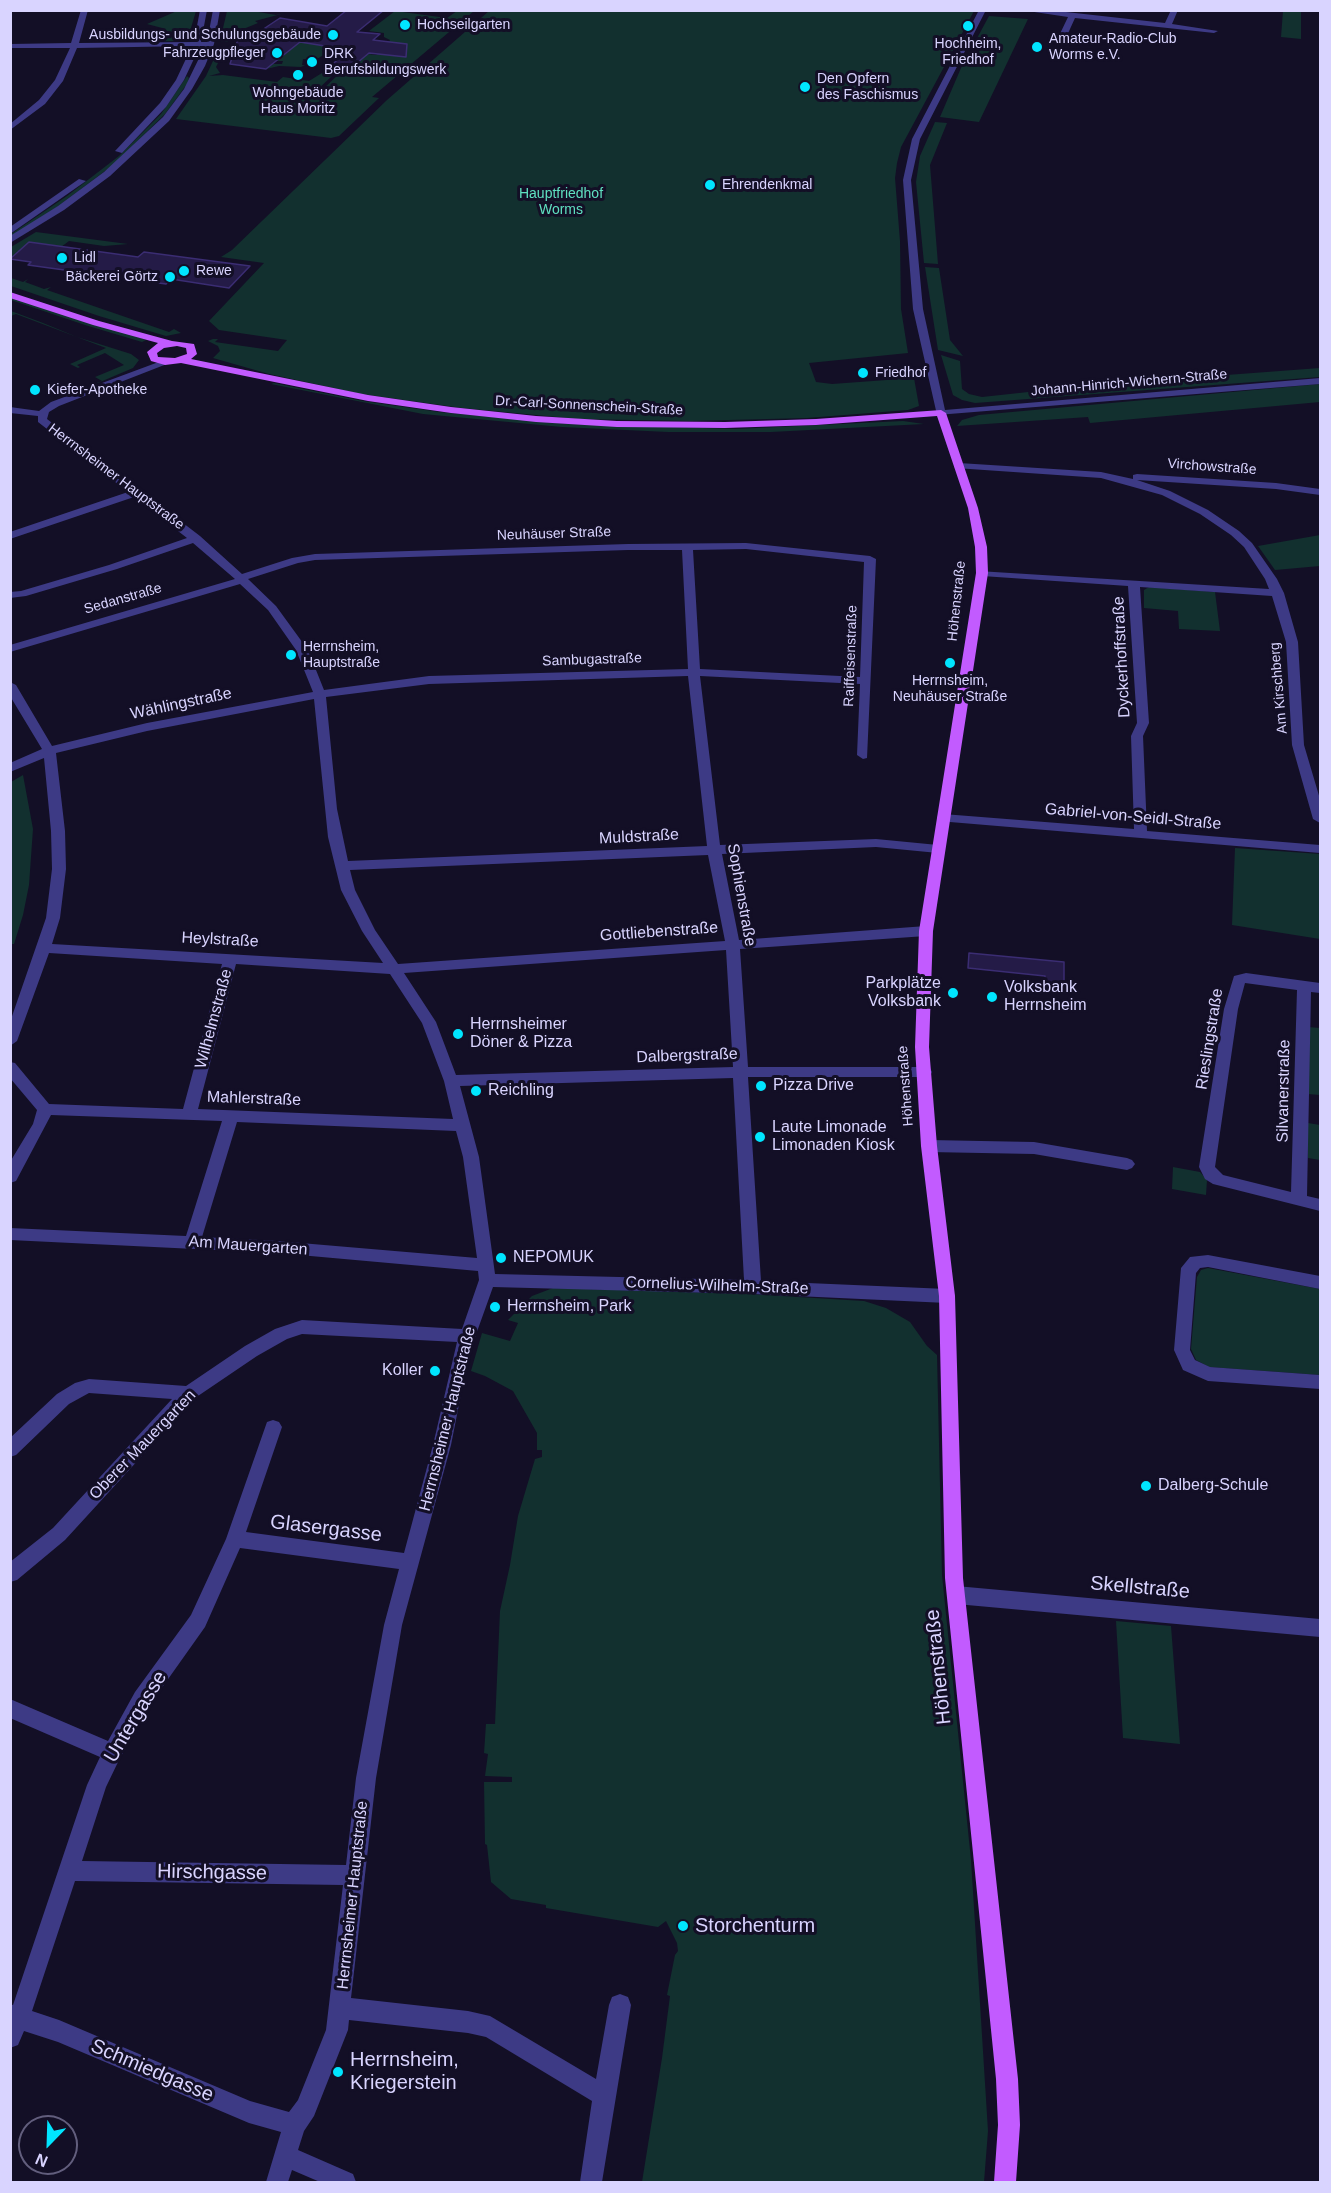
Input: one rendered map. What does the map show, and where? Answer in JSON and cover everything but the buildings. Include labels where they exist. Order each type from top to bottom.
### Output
[{"type":"main road","points":[[10,295],[90,322],[169,343]]},
{"type":"main road","points":[[10,302],[145,346],[153,355],[167,362],[182,360],[192,354]]},
{"type":"main road","name":"Dr.-Carl-Sonnenschein-Straße","points":[[169,343],[185,344],[193,350],[192,354],[240,371]]},
{"type":"main road","points":[[153,355],[169,343]]},
{"type":"main road","name":"Dr.-Carl-Sonnenschein-Straße","points":[[182,360],[329,391],[409,405],[563,421],[752,425],[941,413]]},
{"type":"main road","name":"Höhenstraße","points":[[941,413],[976,524],[981,547],[982,573],[926,931],[922,1023],[930,1146],[947,1296],[956,1595],[1006,2079],[1009,2125],[1005,2182]]},
{"type":"street","points":[[10,128],[36,108],[59,81],[75,45],[85,10]]},
{"type":"street","points":[[107,161],[131,140],[163,105],[180,80],[196,44],[204,10]]},
{"type":"street","points":[[10,240],[84,192],[145,141],[184,96],[201,66],[210,44],[217,10]]},
{"type":"street","name":"Höhenstraße","points":[[941,413],[926,354],[918,309],[906,180],[916,139],[983,10]]},
{"type":"street","points":[[1024,10],[1214,31]]},
{"type":"street","points":[[1167,26],[1175,10]]},
{"type":"street","points":[[1061,40],[1072,16]]},
{"type":"street","points":[[10,46],[210,44]]},
{"type":"street","points":[[10,231],[98,168]]},
{"type":"street","name":"Herrnsheimer Hauptstraße","points":[[98,388],[153,355]]},
{"type":"street","name":"Herrnsheimer Hauptstraße","points":[[14,413],[42,414],[55,404],[167,362]]},
{"type":"street","name":"Johann-Hinrich-Wichern-Straße","points":[[941,413],[1320,381]]},
{"type":"street","name":"Herrnsheimer Hauptstraße","points":[[42,414],[42,420],[196,538],[242,579],[288,626],[302,650],[320,694],[331,809],[342,866],[355,908],[429,1022],[451,1081],[479,1206],[486,1273],[466,1336],[442,1445],[393,1625],[378,1701],[366,1779],[337,2030],[306,2108],[294,2125],[277,2182]]},
{"type":"street","name":"Am Kirschberg","points":[[958,466],[1101,475],[1132,482],[1166,493],[1221,523],[1252,551],[1278,593],[1292,642],[1298,745],[1320,819]]},
{"type":"street","name":"Virchowstraße","points":[[1101,475],[1276,486],[1320,492]]},
{"type":"street","points":[[10,536],[137,492]]},
{"type":"street","name":"Herrnsheimer Hauptstraße","points":[[16,594],[142,558],[196,538]]},
{"type":"street","name":"Neuhäuser Straße","points":[[242,579],[296,560],[315,557],[687,546],[763,547],[870,559]]},
{"type":"street","name":"Sophienstraße","points":[[687,546],[694,672],[714,849],[733,945],[753,1287]]},
{"type":"street","name":"Raiffeisenstraße","points":[[863,754],[870,559]]},
{"type":"street","name":"Dyckerhoffstraße","points":[[982,573],[1278,593]]},
{"type":"street","name":"Sedanstraße","points":[[10,649],[242,579]]},
{"type":"street","name":"Dyckerhoffstraße","points":[[1134,584],[1143,723],[1137,736],[1141,834]]},
{"type":"street","name":"Sambugastraße","points":[[320,694],[429,680],[694,672],[865,681]]},
{"type":"street","points":[[10,686],[49,751],[58,831],[59,869],[53,918],[10,1041]]},
{"type":"street","name":"Wählingstraße","points":[[10,768],[49,751],[158,725],[320,694]]},
{"type":"street","name":"Gabriel-von-Seidl-Straße","points":[[943,818],[1320,849]]},
{"type":"street","name":"Muldstraße","points":[[342,866],[876,843],[938,849]]},
{"type":"street","name":"Gottliebenstraße","points":[[395,969],[926,931]]},
{"type":"street","name":"Heylstraße","points":[[43,948],[395,969]]},
{"type":"street","name":"Wilhelmstraße","points":[[189,1114],[230,959]]},
{"type":"street","name":"Rieslingstraße","points":[[1299,1198],[1219,1180],[1211,1175],[1207,1167],[1237,983],[1246,978],[1320,988]]},
{"type":"street","name":"Silvanerstraße","points":[[1299,1198],[1304,986]]},
{"type":"street","points":[[10,1067],[45,1109],[40,1124],[10,1177]]},
{"type":"street","name":"Dalbergstraße","points":[[451,1081],[739,1072],[925,1071]]},
{"type":"street","name":"Mahlerstraße","points":[[45,1109],[462,1125]]},
{"type":"street","points":[[193,1241],[231,1116]]},
{"type":"street","name":"Höhenstraße","points":[[930,1146],[1034,1148],[1127,1164]]},
{"type":"street","points":[[1299,1198],[1320,1205]]},
{"type":"street","name":"Am Mauergarten","points":[[10,1234],[193,1241],[486,1273]]},
{"type":"street","points":[[1320,1283],[1208,1261],[1196,1262],[1189,1268],[1188,1273],[1182,1350],[1189,1365],[1208,1374],[1320,1382]]},
{"type":"street","name":"Cornelius-Wilhelm-Straße","points":[[486,1273],[947,1296]]},
{"type":"street","name":"Oberer Mauergarten","points":[[10,1574],[59,1534],[189,1393],[281,1334],[302,1327],[466,1336]]},
{"type":"street","points":[[10,1450],[63,1399],[81,1388],[89,1386],[189,1393]]},
{"type":"street","name":"Untergasse","points":[[10,2037],[15,2016],[97,1785],[142,1699],[198,1621],[235,1539],[273,1427]]},
{"type":"street","name":"Glasergasse","points":[[235,1539],[411,1562]]},
{"type":"street","name":"Skellstraße","points":[[956,1595],[1320,1628]]},
{"type":"street","points":[[10,1708],[112,1753]]},
{"type":"street","name":"Hirschgasse","points":[[68,1870],[355,1875]]},
{"type":"street","points":[[591,2182],[620,2005]]},
{"type":"street","points":[[341,2008],[468,2022],[490,2027],[604,2096]]},
{"type":"street","name":"Schmiedgasse","points":[[15,2016],[134,2062],[249,2112],[294,2125]]},
{"type":"street","points":[[286,2156],[345,2182]]},
{"type":"green space","points":[[177,11],[196,11],[188,38],[177,41],[145,42],[144,38],[152,39],[166,29],[147,24]]},
{"type":"green space","points":[[227,11],[253,11],[276,15],[285,13],[255,21],[258,23],[236,32],[228,42],[223,42],[220,41]]},
{"type":"green space","points":[[395,11],[447,18],[457,11],[474,11],[372,97],[379,98],[339,136],[331,138],[176,119],[206,76],[219,48],[225,49],[216,67],[220,73],[209,76],[223,75],[277,82],[283,77],[309,81],[322,73],[332,76],[317,90],[321,91],[341,72],[350,70],[360,60],[359,53],[376,55],[397,43],[389,42],[390,40],[384,37],[384,33],[369,31]]},
{"type":"green space","name":"Hauptfriedhof Worms","points":[[489,11],[974,11],[901,147],[897,163],[895,178],[900,241],[901,309],[908,353],[809,363],[816,382],[832,384],[914,378],[919,406],[908,410],[807,418],[690,421],[578,419],[462,408],[361,394],[269,374],[213,358],[220,351],[218,346],[208,341],[213,339],[218,339],[215,342],[278,351],[287,340],[219,330],[209,321],[264,263],[221,257],[232,250],[387,100]]},
{"type":"green space","points":[[1283,11],[1301,11],[1301,39],[1281,37]]},
{"type":"green space","points":[[989,16],[1028,19],[979,122],[940,117],[961,68]]},
{"type":"green space","points":[[302,40],[336,47],[317,59],[303,59],[302,65],[305,65],[301,67],[279,66],[266,69],[273,64],[282,64],[283,61],[277,61]]},
{"type":"green space","points":[[187,76],[189,78],[187,84],[165,114],[113,165],[57,207],[11,237],[11,234],[67,196],[119,156],[161,114]]},
{"type":"green space","points":[[935,122],[947,123],[930,165],[938,264],[924,263],[916,182],[920,156]]},
{"type":"green space","points":[[36,232],[128,244],[104,246],[69,241],[61,247],[29,242],[11,258],[11,247]]},
{"type":"green space","points":[[925,267],[939,268],[950,340],[963,356],[938,350]]},
{"type":"green space","points":[[11,278],[23,282],[28,279],[25,282],[44,289],[51,287],[47,290],[169,332],[174,329],[181,333],[166,336],[99,316],[11,286]]},
{"type":"green space","points":[[11,297],[146,340],[142,342],[85,325],[11,300]]},
{"type":"green space","points":[[11,311],[77,337],[131,354],[139,360],[133,368],[72,394],[70,393],[102,381],[95,377],[124,365],[105,353],[77,365],[80,367],[78,368],[70,364],[106,348],[16,314],[11,316]]},
{"type":"green space","points":[[941,355],[960,361],[962,389],[969,394],[982,397],[1093,385],[1320,368],[1320,377],[975,403],[953,395]]},
{"type":"green space","points":[[271,384],[363,401],[439,412],[568,424],[735,429],[903,421],[924,424],[771,432],[668,432],[562,427],[423,414]]},
{"type":"green space","points":[[1320,384],[1320,402],[1090,423],[1088,417],[957,426],[962,420],[979,415]]},
{"type":"green space","points":[[1320,535],[1320,566],[1275,570],[1258,546]]},
{"type":"green space","points":[[1149,587],[1215,592],[1220,631],[1179,629],[1178,611],[1144,608],[1144,590]]},
{"type":"green space","points":[[23,775],[33,829],[29,885],[23,915],[14,944],[11,944],[11,782]]},
{"type":"green space","points":[[1235,848],[1320,854],[1320,939],[1232,925]]},
{"type":"green space","points":[[1308,1027],[1320,1028],[1320,1095],[1308,1094]]},
{"type":"green space","points":[[1308,1123],[1320,1125],[1320,1160],[1308,1158]]},
{"type":"green space","points":[[1173,1167],[1200,1172],[1207,1180],[1206,1195],[1172,1189]]},
{"type":"green space","points":[[1208,1268],[1320,1289],[1320,1375],[1209,1367],[1196,1360],[1191,1349],[1197,1277],[1201,1270]]},
{"type":"green space","points":[[553,1288],[749,1294],[864,1301],[886,1308],[910,1322],[927,1346],[937,1355],[942,1575],[971,1860],[988,2131],[984,2182],[642,2182],[662,2058],[670,1996],[667,1995],[675,1955],[678,1951],[677,1943],[666,1921],[658,1927],[546,1908],[546,1905],[511,1899],[491,1882],[487,1845],[485,1844],[484,1782],[512,1782],[512,1777],[485,1776],[488,1754],[484,1753],[486,1724],[495,1724],[500,1611],[518,1516],[535,1459],[542,1457],[542,1450],[537,1450],[537,1433],[513,1391],[471,1371],[482,1333],[510,1341],[518,1323],[508,1320],[532,1296]]},
{"type":"green space","points":[[1116,1621],[1171,1626],[1180,1744],[1123,1738]]},
{"type":"place","name":"Hochseilgarten","points":[[405,25]]},
{"type":"place","name":"Hochheim, Friedhof","points":[[968,26]]},
{"type":"place","name":"Ausbildungs- und Schulungsgebäude","points":[[333,35]]},
{"type":"place","name":"Amateur-Radio-Club Worms e.V.","points":[[1037,47]]},
{"type":"place","name":"Fahrzeugpfleger","points":[[277,53]]},
{"type":"place","name":"DRK Berufsbildungswerk","points":[[312,62]]},
{"type":"place","name":"Wohngebäude Haus Moritz","points":[[298,75]]},
{"type":"place","name":"Den Opfern des Faschismus","points":[[805,87]]},
{"type":"place","name":"Ehrendenkmal","points":[[710,185]]},
{"type":"place","name":"Lidl","points":[[62,258]]},
{"type":"place","name":"Rewe","points":[[184,271]]},
{"type":"place","name":"Bäckerei Görtz","points":[[170,277]]},
{"type":"place","name":"Friedhof","points":[[863,373]]},
{"type":"place","name":"Kiefer-Apotheke","points":[[35,390]]},
{"type":"place","name":"Herrnsheim, Hauptstraße","points":[[291,655]]},
{"type":"place","name":"Herrnsheim, Neuhäuser Straße","points":[[950,663]]},
{"type":"place","name":"Parkplätze Volksbank","points":[[953,993]]},
{"type":"place","name":"Volksbank Herrnsheim","points":[[992,997]]},
{"type":"place","name":"Herrnsheimer Döner & Pizza","points":[[458,1034]]},
{"type":"place","name":"Pizza Drive","points":[[761,1086]]},
{"type":"place","name":"Reichling","points":[[476,1091]]},
{"type":"place","name":"Laute Limonade Limonaden Kiosk","points":[[760,1137]]},
{"type":"place","name":"NEPOMUK","points":[[501,1258]]},
{"type":"place","name":"Herrnsheim, Park","points":[[495,1307]]},
{"type":"place","name":"Koller","points":[[435,1371]]},
{"type":"place","name":"Dalberg-Schule","points":[[1146,1486]]},
{"type":"place","name":"Storchenturm","points":[[683,1926]]},
{"type":"place","name":"Herrnsheim, Kriegerstein","points":[[338,2072]]}]
